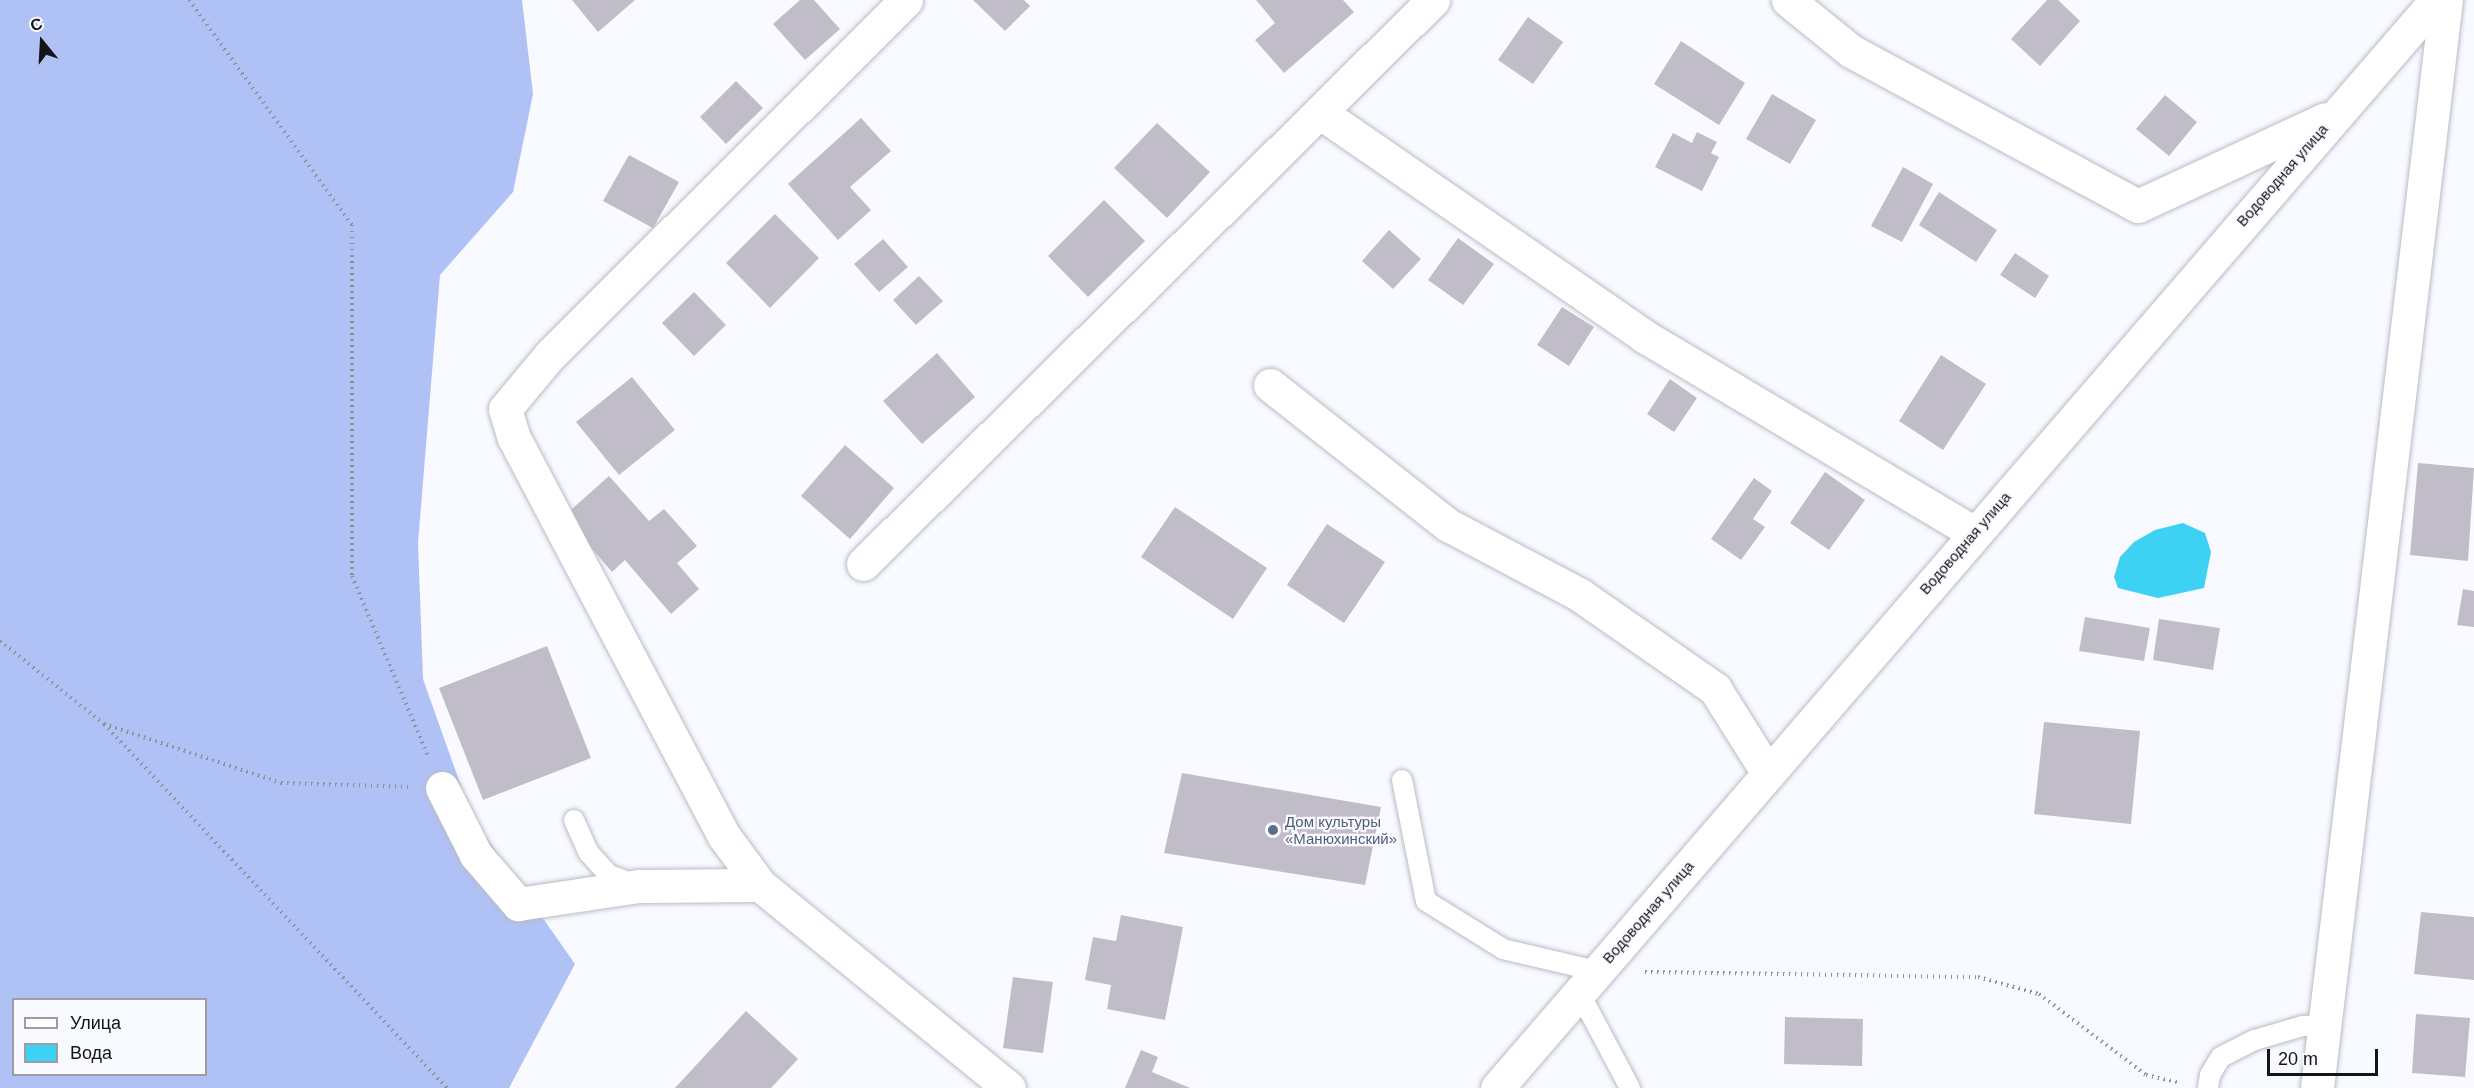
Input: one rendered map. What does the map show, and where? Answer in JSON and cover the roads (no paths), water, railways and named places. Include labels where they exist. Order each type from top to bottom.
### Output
[{"type":"street","points":[[906,0],[550,355],[505,409],[514,438],[680,755],[724,836],[760,885],[1009,1088]]},
{"type":"street","points":[[863,564],[1433,0]]},
{"type":"street","points":[[1788,0],[1851,51],[2138,206],[2334,114]]},
{"type":"street","name":"Водоводная улица","points":[[1497,1088],[2334,114],[2436,0]]},
{"type":"street","points":[[2317,1088],[2446,0]]},
{"type":"street","points":[[1321,112],[1644,336],[1974,533]]},
{"type":"street","points":[[1270,386],[1448,525],[1580,595],[1714,689],[1768,773]]},
{"type":"street","points":[[442,788],[476,855],[518,904],[639,886],[760,885]]},
{"type":"lane","points":[[1402,780],[1426,901],[1503,948],[1588,982],[1630,1088]]},
{"type":"lane","points":[[574,820],[589,853],[609,875],[639,886]]},
{"type":"lane","points":[[2199,1087],[2221,1057],[2255,1040],[2303,1026],[2324,1025]]},
{"type":"water","points":[[2183,523],[2205,533],[2211,552],[2204,588],[2158,598],[2118,588],[2114,577],[2120,557],[2134,542],[2155,530]]},
{"type":"place","name":"Дом культуры «Манюхинский»","points":[[1273,830]]}]
